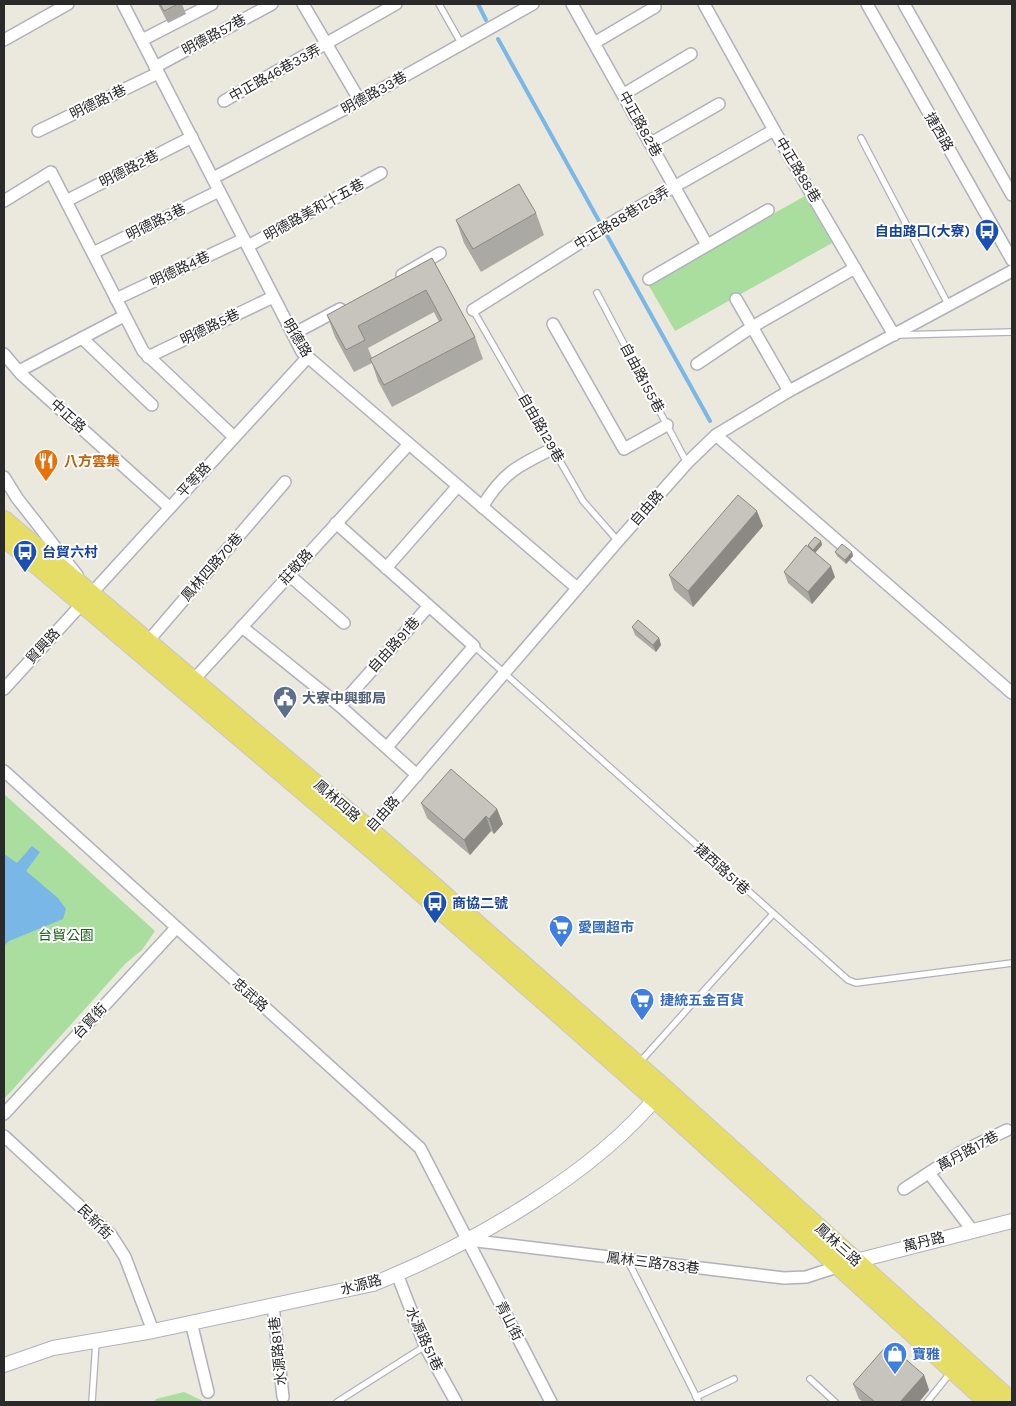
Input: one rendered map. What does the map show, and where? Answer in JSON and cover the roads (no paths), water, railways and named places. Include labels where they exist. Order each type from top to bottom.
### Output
[{"type":"main road","name":"鳳林四路","points":[[4,520],[86,597],[365,835],[660,1093]]},
{"type":"main road","name":"鳳林四路","points":[[4,538],[86,597]]},
{"type":"main road","name":"鳳林四路","points":[[365,835],[638,1064],[660,1093]]},
{"type":"main road","name":"鳳林三路","points":[[660,1093],[855,1260],[1012,1402]]},
{"type":"main road","name":"鳳林三路","points":[[660,1093],[837,1266],[988,1402]]},
{"type":"street","points":[[4,40],[68,4]]},
{"type":"street","name":"明德路","points":[[123,4],[273,297],[307,358],[577,588]]},
{"type":"street","points":[[142,40],[212,4]]},
{"type":"street","name":"明德路57巷","points":[[157,70],[272,4]]},
{"type":"street","points":[[303,4],[360,101]]},
{"type":"street","name":"中正路46巷33弄","points":[[224,101],[327,45],[396,4]]},
{"type":"street","name":"明德路33巷","points":[[213,178],[360,101],[533,4]]},
{"type":"street","name":"中正路82巷","points":[[572,4],[707,245]]},
{"type":"street","name":"中正路88巷","points":[[704,4],[774,130],[894,335]]},
{"type":"street","name":"捷西路","points":[[867,4],[1012,260]]},
{"type":"street","points":[[904,4],[1012,195]]},
{"type":"street","points":[[594,43],[655,7]]},
{"type":"street","points":[[624,94],[691,54]]},
{"type":"street","name":"明德路1巷","points":[[38,131],[157,70]]},
{"type":"street","points":[[651,143],[719,104]]},
{"type":"street","name":"中正路88巷128弄","points":[[473,310],[675,186],[774,130]]},
{"type":"street","name":"明德路2巷","points":[[66,200],[192,137]]},
{"type":"street","points":[[4,201],[51,172],[124,316],[148,357],[234,437]]},
{"type":"street","name":"明德路美和十五巷","points":[[246,243],[381,173]]},
{"type":"street","name":"明德路3巷","points":[[92,253],[219,191]]},
{"type":"street","points":[[649,279],[768,210]]},
{"type":"street","name":"明德路4巷","points":[[116,299],[246,243]]},
{"type":"street","points":[[388,282],[440,253]]},
{"type":"street","points":[[697,364],[752,327],[856,268]]},
{"type":"street","name":"自由路","points":[[365,835],[618,541],[687,463],[716,435],[789,391],[1012,271]]},
{"type":"street","name":"明德路5巷","points":[[148,357],[273,297]]},
{"type":"street","points":[[736,300],[789,391]]},
{"type":"street","points":[[293,334],[354,301]]},
{"type":"street","points":[[19,371],[124,316]]},
{"type":"street","points":[[553,324],[621,446],[627,448],[667,424]]},
{"type":"street","points":[[82,338],[152,405]]},
{"type":"street","name":"中正路","points":[[4,354],[19,371],[169,507]]},
{"type":"street","name":"平等路","points":[[86,597],[307,358]]},
{"type":"street","points":[[716,435],[1012,693]]},
{"type":"street","name":"莊敬路","points":[[189,684],[408,445]]},
{"type":"street","points":[[482,507],[496,485],[505,476],[519,466],[552,449]]},
{"type":"street","points":[[4,477],[86,597]]},
{"type":"street","name":"鳳林四路70巷","points":[[144,646],[285,482]]},
{"type":"street","points":[[386,568],[457,486]]},
{"type":"street","points":[[336,523],[474,646],[387,747]]},
{"type":"street","points":[[288,575],[344,623]]},
{"type":"street","name":"貿興路","points":[[4,689],[86,597]]},
{"type":"street","name":"自由路91巷","points":[[340,706],[428,607]]},
{"type":"street","points":[[242,627],[340,706],[417,775]]},
{"type":"street","name":"忠武路","points":[[4,771],[420,1148],[468,1240]]},
{"type":"street","name":"台貿街","points":[[4,1114],[176,928]]},
{"type":"street","name":"水源路","points":[[4,1365],[53,1348],[153,1331],[373,1284],[468,1240],[567,1178],[630,1126],[660,1093]]},
{"type":"street","name":"萬丹路17巷","points":[[904,1189],[959,1152],[1007,1130]]},
{"type":"street","name":"民新街","points":[[4,1136],[111,1235],[125,1257],[153,1331]]},
{"type":"street","name":"萬丹路17巷","points":[[929,1173],[972,1230]]},
{"type":"street","name":"萬丹路","points":[[837,1266],[1012,1221]]},
{"type":"street","name":"鳳林三路783巷","points":[[468,1240],[784,1278],[806,1277],[837,1266]]},
{"type":"street","name":"青山街","points":[[468,1240],[551,1402]]},
{"type":"street","name":"水源路51巷","points":[[397,1274],[425,1346],[456,1402]]},
{"type":"street","name":"水源路81巷","points":[[273,1304],[283,1397]]},
{"type":"street","points":[[191,1322],[208,1392]]},
{"type":"lane","points":[[439,4],[461,43]]},
{"type":"lane","points":[[861,138],[950,306]]},
{"type":"lane","name":"自由路155巷","points":[[597,293],[687,463]]},
{"type":"lane","name":"自由路129巷","points":[[473,310],[583,501],[618,541]]},
{"type":"lane","points":[[894,335],[1012,332]]},
{"type":"lane","name":"捷西路51巷","points":[[474,646],[848,980],[856,983],[1012,963]]},
{"type":"lane","points":[[638,1064],[773,914]]},
{"type":"lane","points":[[627,1259],[697,1399],[734,1379]]},
{"type":"lane","points":[[92,1402],[96,1342]]},
{"type":"lane","points":[[337,1402],[425,1346]]},
{"type":"lane","points":[[927,1402],[952,1370]]},
{"type":"lane","points":[[810,1380],[835,1402]]},
{"type":"water","points":[[32,846],[40,852],[26,871],[58,898],[66,909],[63,919],[9,941],[4,946],[4,854],[17,863]]},
{"type":"waterway","points":[[478,4],[486,20]]},
{"type":"waterway","points":[[498,39],[710,421]]},
{"type":"place","name":"自由路口(大寮)","points":[[987,252]]},
{"type":"place","name":"八方雲集","points":[[46,482]]},
{"type":"place","name":"台貿六村","points":[[25,573]]},
{"type":"place","name":"大寮中興郵局","points":[[285,719]]},
{"type":"place","name":"商協二號","points":[[435,924]]},
{"type":"place","name":"愛國超市","points":[[561,948]]},
{"type":"place","name":"捷統五金百貨","points":[[642,1021]]},
{"type":"place","name":"寶雅","points":[[895,1375]]},
{"type":"park label","name":"台貿公園","points":[[66,935]]}]
